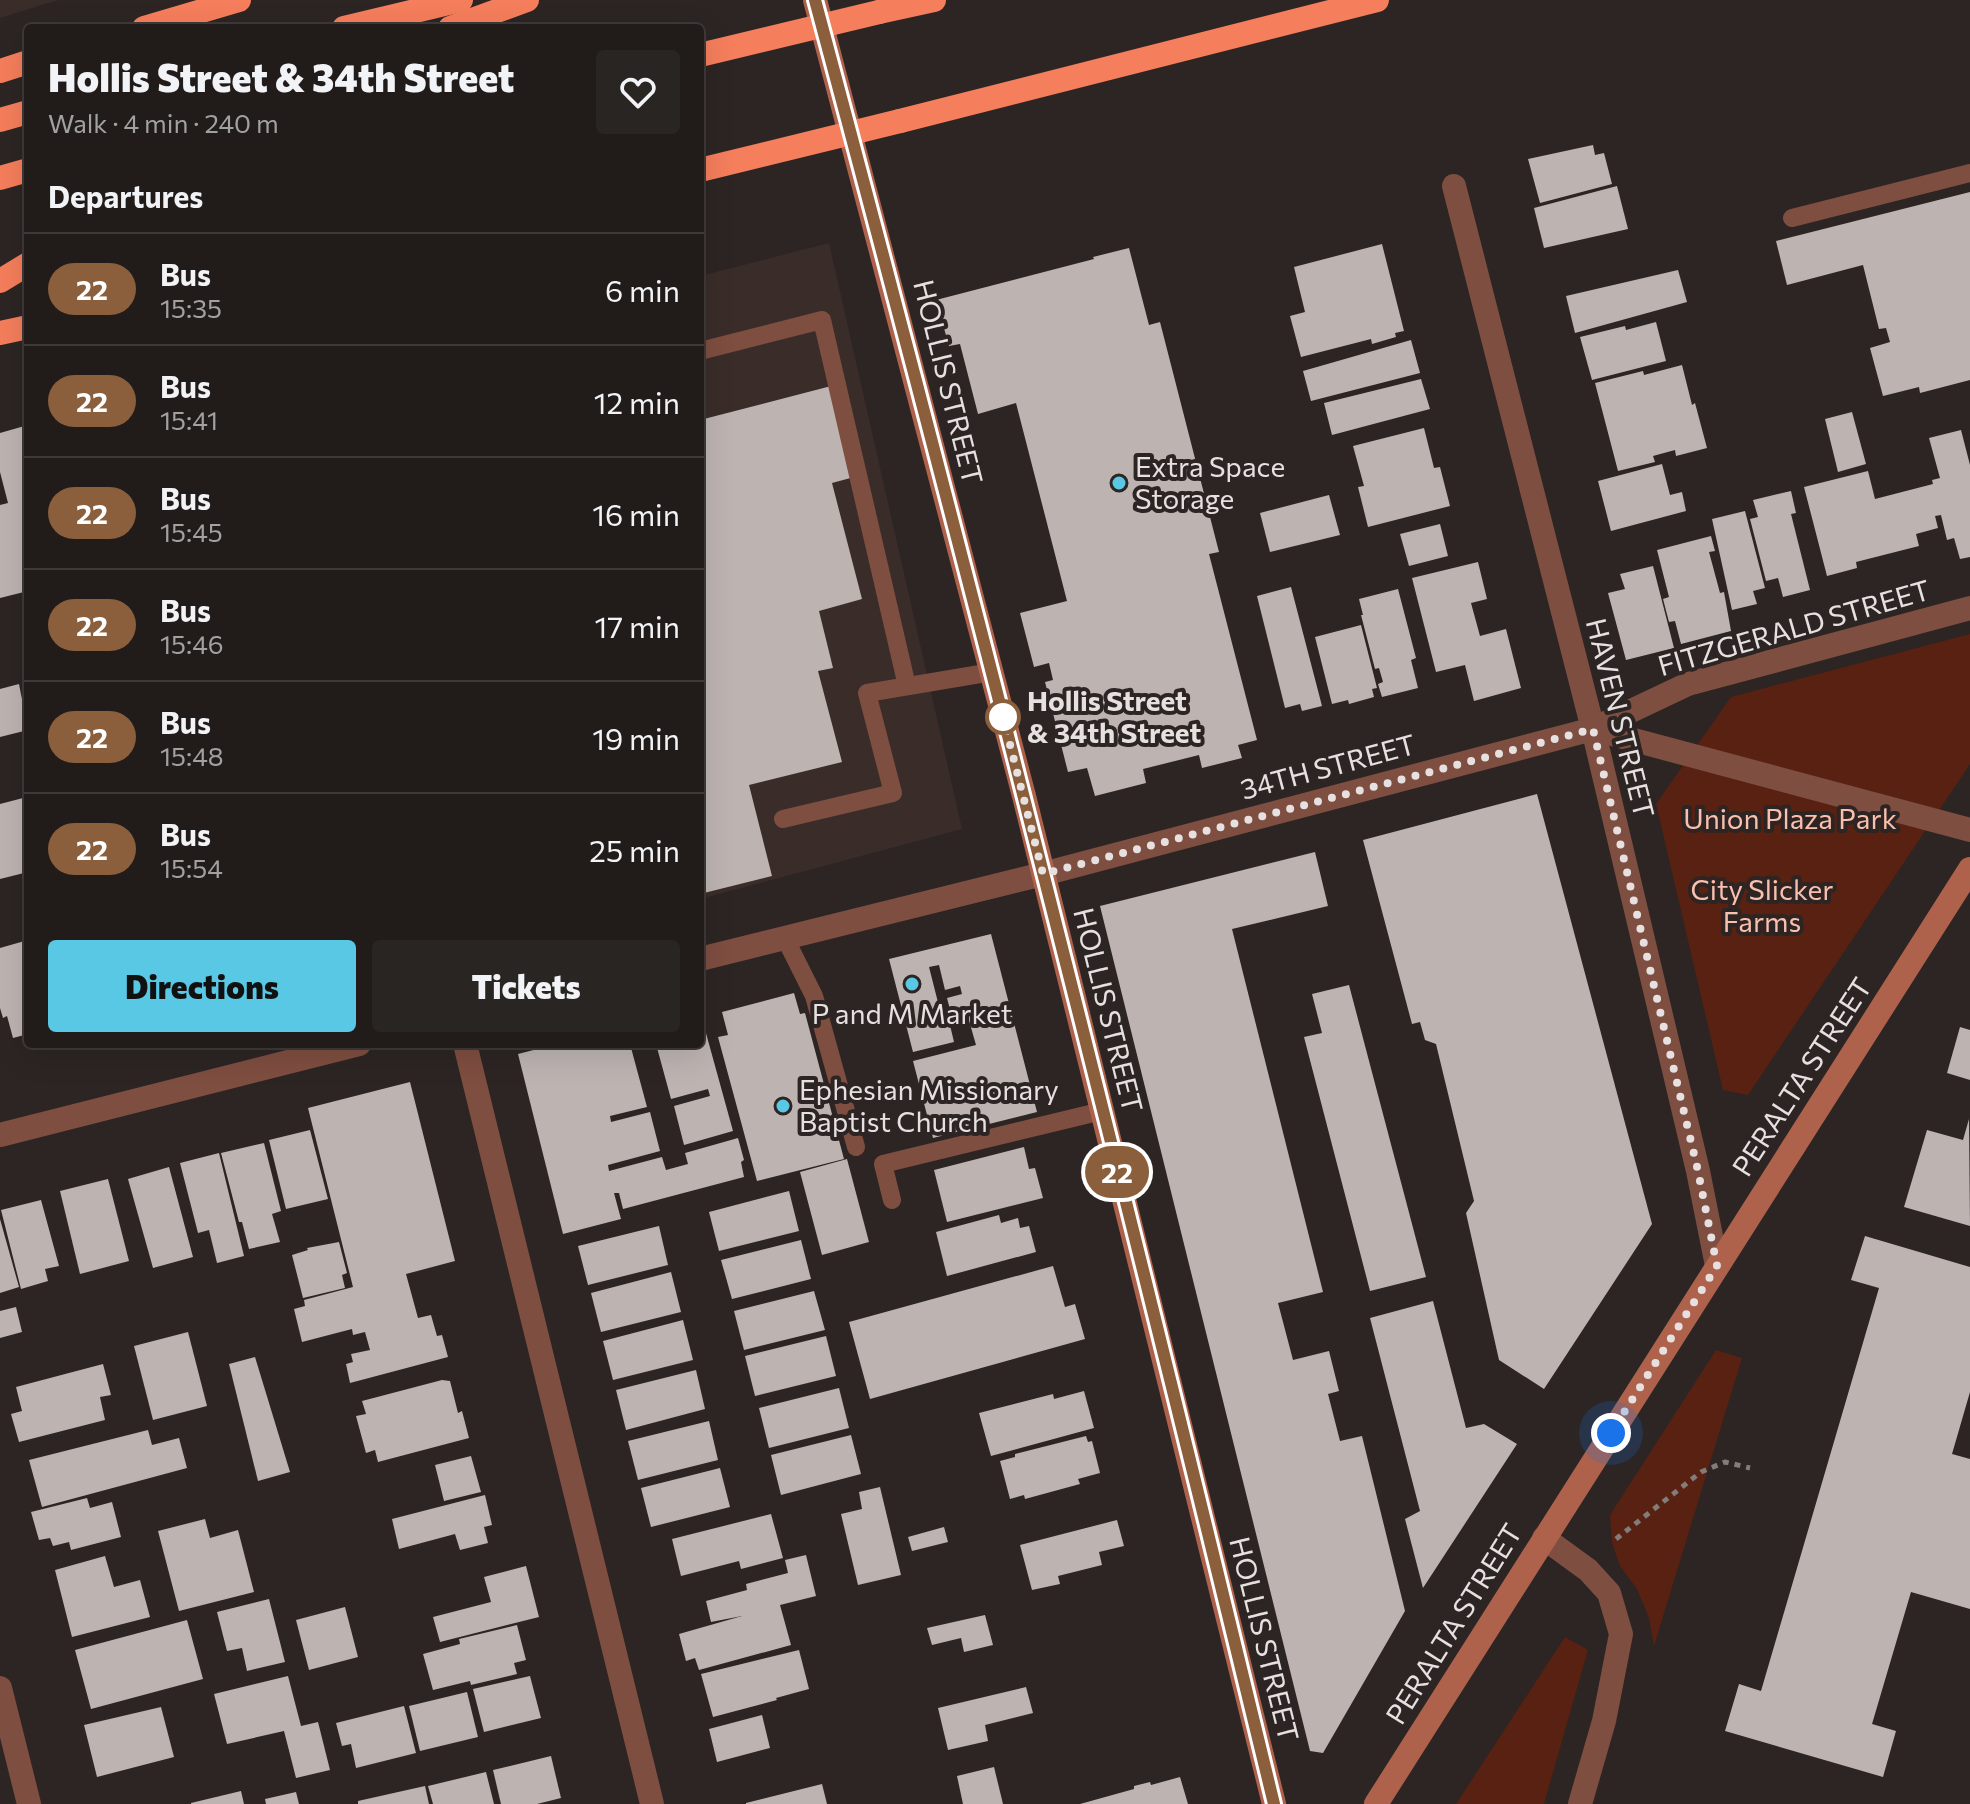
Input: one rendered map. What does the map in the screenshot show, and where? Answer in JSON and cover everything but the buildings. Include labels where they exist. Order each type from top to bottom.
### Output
[{"type":"highway","points":[[158,24],[239,0]]},
{"type":"highway","points":[[361,24],[461,0]]},
{"type":"highway","points":[[461,24],[527,0]]},
{"type":"highway","points":[[704,54],[934,0]]},
{"type":"highway","points":[[704,169],[1377,0]]},
{"type":"highway","points":[[0,71],[24,63]]},
{"type":"highway","points":[[0,120],[24,113]]},
{"type":"highway","points":[[0,178],[24,171]]},
{"type":"highway","points":[[0,281],[24,266]]},
{"type":"highway","points":[[0,333],[24,328]]},
{"type":"street","name":"HOLLIS STREET","points":[[815,0],[992,672],[1274,1804]]},
{"type":"street","name":"HAVEN STREET","points":[[1454,186],[1593,729],[1698,1171],[1717,1266]]},
{"type":"street","name":"FITZGERALD STREET","points":[[1593,729],[1688,684],[1970,608]]},
{"type":"street","name":"34TH STREET","points":[[704,958],[1043,874],[1593,729],[1970,830]]},
{"type":"street","name":"PERALTA STREET","points":[[1376,1804],[1970,869]]},
{"type":"street","points":[[0,1135],[343,1048]]},
{"type":"street","points":[[466,1048],[652,1804]]},
{"type":"street","points":[[1544,1538],[1588,1570],[1609,1593],[1621,1634],[1604,1721],[1580,1804]]},
{"type":"street","points":[[0,1688],[29,1804]]},
{"type":"lane","points":[[1792,218],[1970,173]]},
{"type":"lane","points":[[704,350],[822,320],[907,686]]},
{"type":"lane","points":[[783,819],[893,793],[867,693],[992,672]]},
{"type":"lane","points":[[785,938],[814,996],[856,1147]]},
{"type":"lane","points":[[892,1200],[883,1164],[1102,1111]]},
{"type":"path","points":[[1616,1539],[1701,1472],[1725,1462],[1750,1468]]},
{"type":"shaded area","points":[[0,0],[58,0],[0,18]]},
{"type":"shaded area","points":[[829,243],[962,829],[704,898],[704,275]]},
{"type":"green space","name":"Union Plaza Park","points":[[1970,634],[1970,764],[1748,1095],[1723,1090],[1656,804],[1731,697]]},
{"type":"green space","points":[[1716,1350],[1742,1358],[1654,1646],[1649,1618],[1637,1589],[1620,1566],[1612,1543],[1610,1515]]},
{"type":"green space","points":[[1565,1637],[1588,1650],[1544,1804],[1456,1804]]},
{"type":"bus line","name":"22","points":[[815,0],[1024,796],[1274,1804]]},
{"type":"place","name":"Extra Space Storage","points":[[1119,483]]},
{"type":"place","name":"Hollis Street & 34th Street","points":[[1003,717]]},
{"type":"place","name":"P and M Market","points":[[912,984]]},
{"type":"place","name":"Ephesian Missionary Baptist Church","points":[[783,1106]]},
{"type":"route","points":[[1003,717],[1043,874],[1593,729],[1698,1171],[1717,1266],[1611,1433]]},
{"type":"park label","name":"City Slicker Farms","points":[[1762,906]]}]
